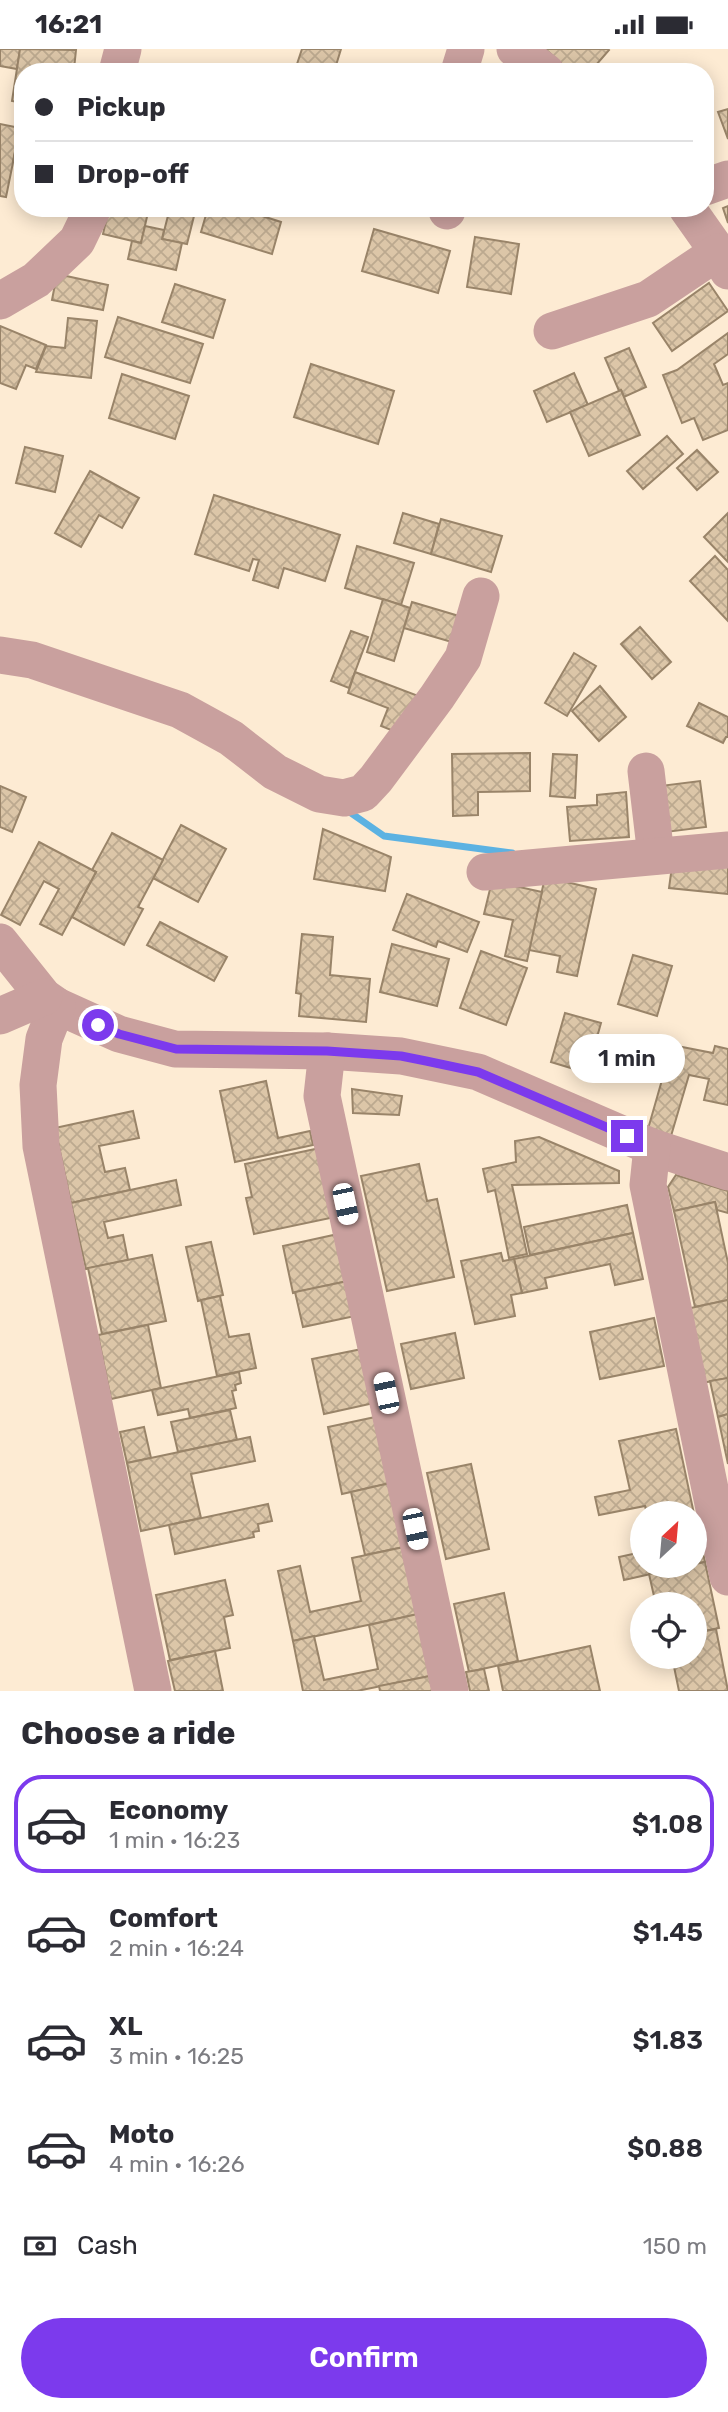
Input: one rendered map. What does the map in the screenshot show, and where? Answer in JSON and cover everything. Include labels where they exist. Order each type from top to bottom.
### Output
[{"type":"street","points":[[515,49],[534,63]]},
{"type":"street","points":[[0,301],[36,280],[76,241],[88,217]]},
{"type":"street","points":[[552,331],[648,299],[723,262],[693,217]]},
{"type":"street","points":[[0,655],[33,660],[180,709],[231,738],[286,777],[319,794],[344,798],[363,793],[437,697],[463,658],[481,596]]},
{"type":"street","points":[[646,771],[655,846]]},
{"type":"street","points":[[485,872],[655,846],[728,850]]},
{"type":"street","points":[[0,942],[50,1002],[119,1034],[176,1049],[327,1051],[401,1056],[478,1072],[652,1147],[728,1172]]},
{"type":"street","points":[[0,1016],[50,1002]]},
{"type":"street","points":[[50,1002],[37,1085],[41,1146],[153,1691]]},
{"type":"street","points":[[327,1051],[321,1096],[450,1691]]},
{"type":"street","points":[[652,1147],[648,1185],[728,1577]]},
{"type":"building","points":[[0,49],[20,49],[18,63],[14,63],[14,68],[0,66]]},
{"type":"building","points":[[20,49],[76,50],[75,63],[18,63]]},
{"type":"building","points":[[302,49],[341,49],[337,63],[297,63]]},
{"type":"building","points":[[545,49],[609,50],[598,63],[561,63]]},
{"type":"building","points":[[728,109],[728,139],[718,112]]},
{"type":"building","points":[[0,124],[14,127],[14,158],[6,197],[0,196]]},
{"type":"building","points":[[728,206],[728,223],[723,208]]},
{"type":"building","points":[[107,217],[147,217],[141,243],[103,234]]},
{"type":"building","points":[[168,217],[194,217],[187,244],[162,239]]},
{"type":"building","points":[[205,217],[265,217],[281,222],[272,254],[201,232]]},
{"type":"building","points":[[145,226],[164,230],[162,239],[182,243],[176,270],[128,259],[132,241],[141,243]]},
{"type":"building","points":[[374,229],[450,251],[438,293],[362,271]]},
{"type":"building","points":[[475,237],[519,244],[511,294],[467,287]]},
{"type":"building","points":[[57,274],[108,285],[103,310],[52,300]]},
{"type":"building","points":[[709,283],[728,311],[672,351],[653,323]]},
{"type":"building","points":[[175,284],[225,300],[213,338],[162,322]]},
{"type":"building","points":[[118,317],[203,344],[190,383],[105,357]]},
{"type":"building","points":[[68,318],[97,321],[91,378],[36,372],[46,346],[65,348]]},
{"type":"building","points":[[0,326],[46,345],[36,369],[26,365],[16,389],[0,383]]},
{"type":"building","points":[[728,333],[728,354],[714,364],[723,385],[728,383],[728,430],[703,440],[694,418],[682,423],[663,375],[677,370]]},
{"type":"building","points":[[629,348],[646,387],[624,397],[605,358]]},
{"type":"building","points":[[311,364],[394,391],[378,444],[294,417]]},
{"type":"building","points":[[574,373],[588,405],[547,422],[534,391]]},
{"type":"building","points":[[122,374],[189,396],[175,439],[109,418]]},
{"type":"building","points":[[621,390],[640,435],[589,456],[570,412]]},
{"type":"building","points":[[667,436],[683,454],[643,489],[627,471]]},
{"type":"building","points":[[25,447],[63,456],[55,492],[16,483]]},
{"type":"building","points":[[697,450],[718,472],[697,490],[677,468]]},
{"type":"building","points":[[90,471],[139,498],[122,528],[99,515],[81,547],[55,533]]},
{"type":"building","points":[[214,495],[340,535],[325,581],[284,568],[278,588],[253,580],[259,560],[253,559],[249,571],[195,554]]},
{"type":"building","points":[[403,513],[439,524],[431,554],[394,543]]},
{"type":"building","points":[[728,513],[728,562],[704,537]]},
{"type":"building","points":[[441,519],[502,536],[491,572],[431,554]]},
{"type":"building","points":[[357,546],[414,563],[401,605],[345,588]]},
{"type":"building","points":[[715,556],[728,570],[728,621],[690,581]]},
{"type":"building","points":[[383,599],[410,608],[394,661],[367,652]]},
{"type":"building","points":[[412,602],[469,619],[462,645],[404,628]]},
{"type":"building","points":[[640,627],[671,662],[652,679],[621,644]]},
{"type":"building","points":[[351,631],[368,637],[349,688],[331,681]]},
{"type":"building","points":[[574,653],[596,666],[567,716],[545,703]]},
{"type":"building","points":[[355,672],[421,697],[406,736],[381,726],[388,708],[348,693]]},
{"type":"building","points":[[600,686],[626,717],[599,741],[572,711]]},
{"type":"building","points":[[699,703],[728,717],[728,737],[723,743],[687,726]]},
{"type":"building","points":[[530,753],[530,791],[478,792],[478,815],[453,816],[452,754]]},
{"type":"building","points":[[553,754],[577,755],[575,798],[550,796]]},
{"type":"building","points":[[700,781],[706,827],[666,832],[660,786]]},
{"type":"building","points":[[0,786],[26,797],[12,832],[0,827]]},
{"type":"building","points":[[626,792],[629,837],[570,841],[567,807],[597,805],[597,795]]},
{"type":"building","points":[[181,825],[226,849],[198,902],[153,878]]},
{"type":"building","points":[[323,829],[391,857],[385,891],[314,879]]},
{"type":"building","points":[[112,833],[163,860],[138,907],[143,909],[124,945],[72,917],[96,872],[92,870]]},
{"type":"building","points":[[39,842],[96,872],[62,935],[40,924],[59,889],[44,881],[20,925],[1,915]]},
{"type":"building","points":[[673,859],[728,862],[728,894],[669,888]]},
{"type":"building","points":[[545,877],[596,889],[577,976],[557,972],[560,956],[529,950]]},
{"type":"building","points":[[492,881],[542,892],[527,961],[505,956],[513,920],[484,914]]},
{"type":"building","points":[[407,894],[479,922],[467,952],[438,941],[436,947],[393,930]]},
{"type":"building","points":[[160,922],[227,957],[214,981],[147,945]]},
{"type":"building","points":[[302,934],[333,937],[330,975],[370,979],[366,1022],[299,1016],[301,994],[296,993]]},
{"type":"building","points":[[392,944],[449,959],[437,1006],[380,992]]},
{"type":"building","points":[[481,951],[527,968],[506,1025],[460,1008]]},
{"type":"building","points":[[633,955],[672,966],[657,1016],[618,1004]]},
{"type":"building","points":[[565,1013],[601,1023],[587,1073],[551,1062]]},
{"type":"building","points":[[672,1045],[713,1053],[715,1046],[728,1049],[728,1105],[704,1100],[709,1079],[689,1075],[671,1136],[648,1129]]},
{"type":"building","points":[[266,1081],[278,1138],[310,1131],[313,1145],[235,1162],[220,1091]]},
{"type":"building","points":[[352,1089],[402,1096],[399,1115],[353,1113]]},
{"type":"building","points":[[133,1111],[139,1138],[99,1146],[105,1172],[125,1168],[130,1190],[71,1203],[55,1128]]},
{"type":"building","points":[[539,1137],[619,1171],[619,1183],[512,1185],[527,1254],[509,1258],[495,1190],[488,1192],[483,1169],[516,1162],[515,1141]]},
{"type":"building","points":[[320,1148],[335,1217],[254,1234],[246,1198],[252,1197],[245,1164]]},
{"type":"building","points":[[419,1164],[427,1201],[437,1199],[454,1277],[387,1291],[361,1176]]},
{"type":"building","points":[[676,1175],[728,1191],[728,1213],[717,1210],[715,1202],[674,1211],[668,1187]]},
{"type":"building","points":[[176,1180],[181,1205],[104,1222],[108,1238],[123,1235],[128,1260],[86,1269],[71,1203]]},
{"type":"building","points":[[715,1202],[728,1263],[728,1300],[695,1307],[674,1211]]},
{"type":"building","points":[[627,1205],[633,1233],[530,1255],[524,1227]]},
{"type":"building","points":[[633,1233],[643,1279],[615,1285],[610,1264],[545,1278],[547,1288],[522,1293],[514,1259]]},
{"type":"building","points":[[338,1234],[348,1281],[293,1293],[283,1246]]},
{"type":"building","points":[[211,1242],[223,1295],[198,1301],[186,1247]]},
{"type":"building","points":[[501,1253],[503,1261],[514,1259],[522,1293],[511,1295],[515,1316],[475,1324],[461,1261]]},
{"type":"building","points":[[152,1255],[166,1321],[102,1334],[88,1268]]},
{"type":"building","points":[[348,1281],[355,1316],[303,1327],[295,1292]]},
{"type":"building","points":[[220,1296],[229,1337],[249,1334],[256,1368],[217,1376],[201,1300]]},
{"type":"building","points":[[728,1300],[728,1378],[702,1383],[686,1309]]},
{"type":"building","points":[[654,1318],[664,1366],[600,1379],[590,1332]]},
{"type":"building","points":[[148,1325],[161,1388],[111,1399],[98,1335]]},
{"type":"building","points":[[455,1333],[464,1378],[411,1389],[401,1344]]},
{"type":"building","points":[[362,1349],[374,1403],[324,1414],[312,1359]]},
{"type":"building","points":[[239,1372],[241,1383],[235,1385],[236,1390],[232,1391],[236,1408],[190,1418],[188,1409],[158,1415],[152,1390]]},
{"type":"building","points":[[728,1378],[728,1414],[718,1417],[710,1381]]},
{"type":"building","points":[[230,1410],[237,1440],[178,1452],[171,1422]]},
{"type":"building","points":[[728,1414],[728,1464],[718,1417]]},
{"type":"building","points":[[380,1416],[395,1482],[342,1494],[328,1427]]},
{"type":"building","points":[[144,1427],[151,1458],[127,1463],[120,1432]]},
{"type":"building","points":[[676,1429],[691,1501],[630,1501],[630,1509],[599,1515],[595,1497],[630,1490],[619,1441]]},
{"type":"building","points":[[250,1437],[255,1461],[191,1474],[201,1518],[141,1531],[127,1463]]},
{"type":"building","points":[[471,1464],[489,1549],[446,1559],[427,1473]]},
{"type":"building","points":[[390,1483],[404,1547],[365,1555],[351,1492]]},
{"type":"building","points":[[268,1504],[272,1521],[258,1524],[259,1531],[253,1532],[254,1537],[175,1554],[169,1525]]},
{"type":"building","points":[[404,1547],[419,1614],[293,1641],[278,1571],[300,1566],[310,1612],[361,1601],[352,1558]]},
{"type":"building","points":[[630,1555],[630,1579],[624,1580],[619,1557]]},
{"type":"building","points":[[707,1571],[719,1628],[707,1630],[707,1592],[653,1592],[650,1579],[707,1579]]},
{"type":"building","points":[[225,1580],[233,1615],[224,1617],[230,1648],[170,1660],[156,1595]]},
{"type":"building","points":[[504,1593],[518,1661],[469,1672],[454,1604]]},
{"type":"building","points":[[422,1613],[435,1675],[357,1691],[303,1691],[293,1641],[314,1636],[324,1680],[378,1669],[369,1625]]},
{"type":"building","points":[[716,1629],[728,1691],[679,1691],[674,1669],[707,1669],[707,1631]]},
{"type":"building","points":[[590,1646],[600,1691],[503,1691],[498,1666]]},
{"type":"building","points":[[215,1651],[223,1691],[175,1691],[168,1661]]},
{"type":"building","points":[[484,1669],[489,1691],[470,1691],[466,1672]]},
{"type":"building","points":[[430,1676],[433,1691],[380,1691],[379,1686]]},
{"type":"waterway","points":[[348,811],[384,836],[512,853]]},
{"type":"route","points":[[98,1025],[119,1034],[176,1049],[327,1051],[401,1056],[426,1061],[478,1072],[627,1136]]}]
